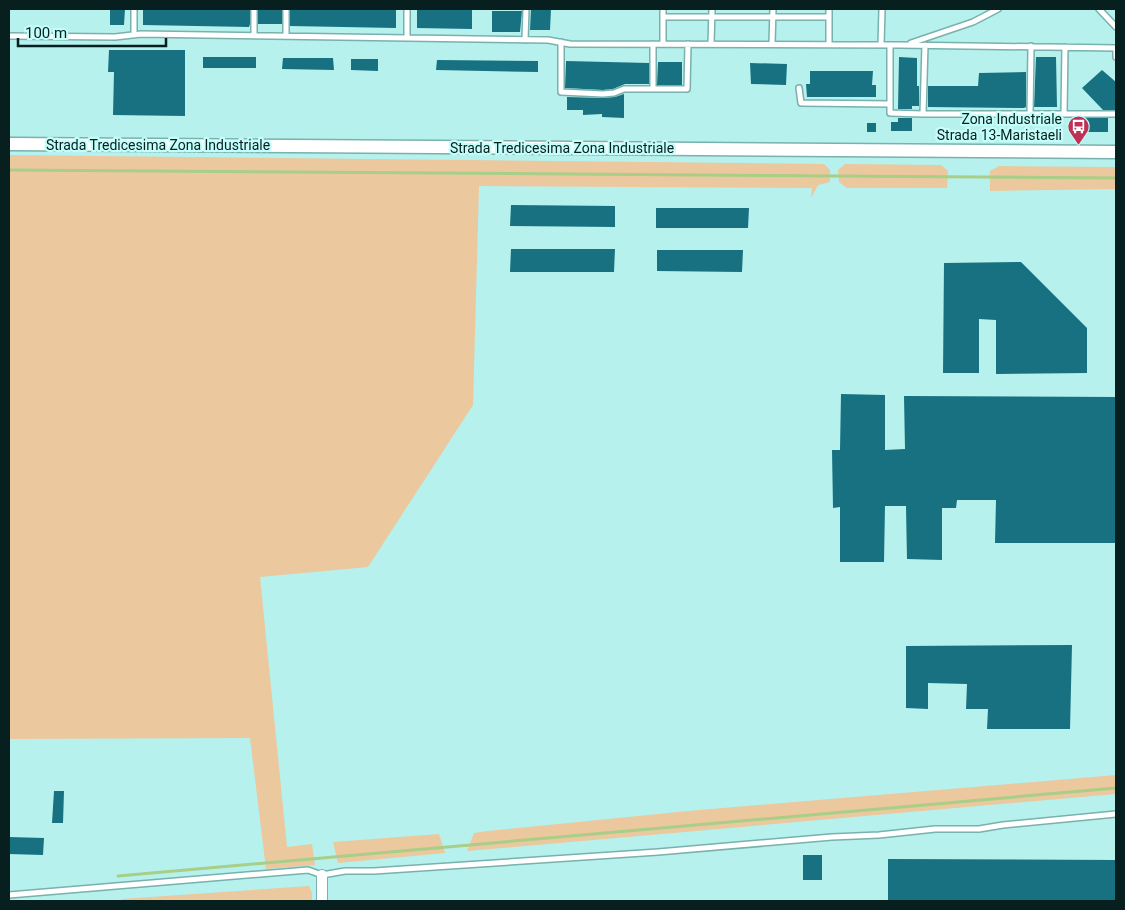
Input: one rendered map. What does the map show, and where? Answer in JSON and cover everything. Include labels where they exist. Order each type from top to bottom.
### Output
[{"type":"street","name":"Strada Tredicesima Zona Industriale","points":[[9,144],[1116,152]]},
{"type":"street","points":[[322,875],[322,901]]},
{"type":"lane","points":[[134,9],[134,35]]},
{"type":"lane","points":[[254,9],[254,35]]},
{"type":"lane","points":[[286,9],[286,36]]},
{"type":"lane","points":[[407,9],[407,38]]},
{"type":"lane","points":[[525,40],[526,9]]},
{"type":"lane","points":[[663,9],[663,44]]},
{"type":"lane","points":[[711,44],[712,9]]},
{"type":"lane","points":[[772,44],[773,9]]},
{"type":"lane","points":[[829,9],[829,44]]},
{"type":"lane","points":[[881,45],[882,9]]},
{"type":"lane","points":[[906,45],[973,22],[998,9]]},
{"type":"lane","points":[[1100,9],[1116,27]]},
{"type":"lane","points":[[663,16],[829,16]]},
{"type":"lane","points":[[9,36],[254,35],[548,40],[561,42],[653,44],[1031,46],[1116,48],[1116,57]]},
{"type":"lane","points":[[561,42],[561,92],[603,94],[614,93],[624,89],[687,89],[688,44]]},
{"type":"lane","points":[[653,44],[653,89]]},
{"type":"lane","points":[[890,45],[890,113],[1116,114]]},
{"type":"lane","points":[[923,114],[925,45]]},
{"type":"lane","points":[[1030,114],[1031,46]]},
{"type":"lane","points":[[1064,114],[1065,47]]},
{"type":"lane","points":[[799,88],[801,103],[890,104]]},
{"type":"lane","points":[[9,895],[308,870],[322,875],[345,871],[374,871],[658,852],[935,829],[979,829],[1116,814]]},
{"type":"shaded area","points":[[9,155],[824,164],[830,170],[830,182],[818,185],[811,198],[812,188],[479,186],[473,405],[368,567],[260,577],[287,847],[312,844],[315,865],[266,869],[250,738],[9,739]]},
{"type":"shaded area","points":[[845,164],[941,165],[948,171],[947,188],[847,188],[839,182],[838,170]]},
{"type":"shaded area","points":[[999,166],[1116,167],[1116,189],[990,191],[990,171]]},
{"type":"shaded area","points":[[1116,775],[1116,794],[467,851],[474,833],[488,831],[688,811]]},
{"type":"shaded area","points":[[439,834],[445,853],[338,863],[333,842]]},
{"type":"shaded area","points":[[309,886],[312,893],[312,901],[121,901],[122,899]]},
{"type":"building","points":[[110,9],[125,9],[124,25],[110,25]]},
{"type":"building","points":[[143,9],[250,9],[250,24],[249,27],[143,25]]},
{"type":"building","points":[[258,9],[282,9],[282,24],[258,24]]},
{"type":"building","points":[[290,9],[396,9],[396,28],[290,26]]},
{"type":"building","points":[[417,9],[472,9],[472,29],[417,28]]},
{"type":"building","points":[[531,9],[551,9],[550,30],[530,30]]},
{"type":"building","points":[[492,11],[522,11],[520,32],[492,32]]},
{"type":"building","points":[[109,50],[185,50],[185,116],[113,115],[114,72],[108,72]]},
{"type":"building","points":[[203,57],[256,57],[256,68],[203,68]]},
{"type":"building","points":[[899,57],[917,58],[919,106],[912,106],[912,109],[898,109]]},
{"type":"building","points":[[1036,57],[1056,57],[1057,107],[1034,107]]},
{"type":"building","points":[[283,58],[333,58],[334,70],[282,69]]},
{"type":"building","points":[[351,59],[378,59],[378,71],[351,70]]},
{"type":"building","points":[[437,60],[538,61],[538,72],[436,70]]},
{"type":"building","points":[[566,61],[649,63],[649,84],[625,84],[613,89],[603,90],[565,88]]},
{"type":"building","points":[[658,62],[682,62],[682,85],[657,85]]},
{"type":"building","points":[[750,63],[787,64],[786,85],[751,84]]},
{"type":"building","points":[[1102,70],[1116,82],[1115,110],[1103,110],[1082,88]]},
{"type":"building","points":[[810,71],[873,71],[872,85],[876,85],[876,97],[807,97],[806,84],[810,84]]},
{"type":"building","points":[[1026,72],[1026,107],[1024,108],[928,107],[928,86],[978,86],[979,73]]},
{"type":"building","points":[[624,94],[624,118],[602,117],[602,114],[583,115],[583,110],[567,110],[567,97],[603,98]]},
{"type":"building","points":[[898,118],[912,118],[912,131],[891,131],[891,122],[898,122]]},
{"type":"building","points":[[1084,118],[1108,118],[1108,132],[1083,132]]},
{"type":"building","points":[[867,123],[876,123],[876,132],[867,132]]},
{"type":"building","points":[[511,205],[615,206],[615,227],[510,226]]},
{"type":"building","points":[[656,208],[749,208],[748,228],[656,228]]},
{"type":"building","points":[[511,249],[615,249],[614,272],[510,272]]},
{"type":"building","points":[[657,250],[743,250],[742,272],[657,271]]},
{"type":"building","points":[[1021,262],[1087,328],[1087,373],[996,374],[996,320],[979,319],[979,373],[943,373],[944,263]]},
{"type":"building","points":[[841,394],[885,395],[885,450],[905,449],[904,396],[1116,397],[1116,543],[995,543],[996,500],[957,500],[956,508],[942,508],[942,560],[907,559],[906,506],[885,506],[884,562],[840,562],[840,507],[833,508],[832,450],[840,450]]},
{"type":"building","points":[[1072,645],[1070,729],[987,729],[988,709],[966,709],[967,684],[928,683],[928,709],[906,708],[906,646]]},
{"type":"building","points":[[54,791],[64,791],[63,823],[52,823]]},
{"type":"building","points":[[9,837],[44,838],[43,855],[9,854]]},
{"type":"building","points":[[803,855],[822,855],[822,880],[803,880]]},
{"type":"building","points":[[888,859],[1116,860],[1116,901],[888,901]]},
{"type":"waterway","points":[[9,170],[1116,178]]},
{"type":"waterway","points":[[118,876],[1116,788]]},
{"type":"place","name":"Zona Industriale Strada 13-Maristaeli","points":[[1078,146]]}]
